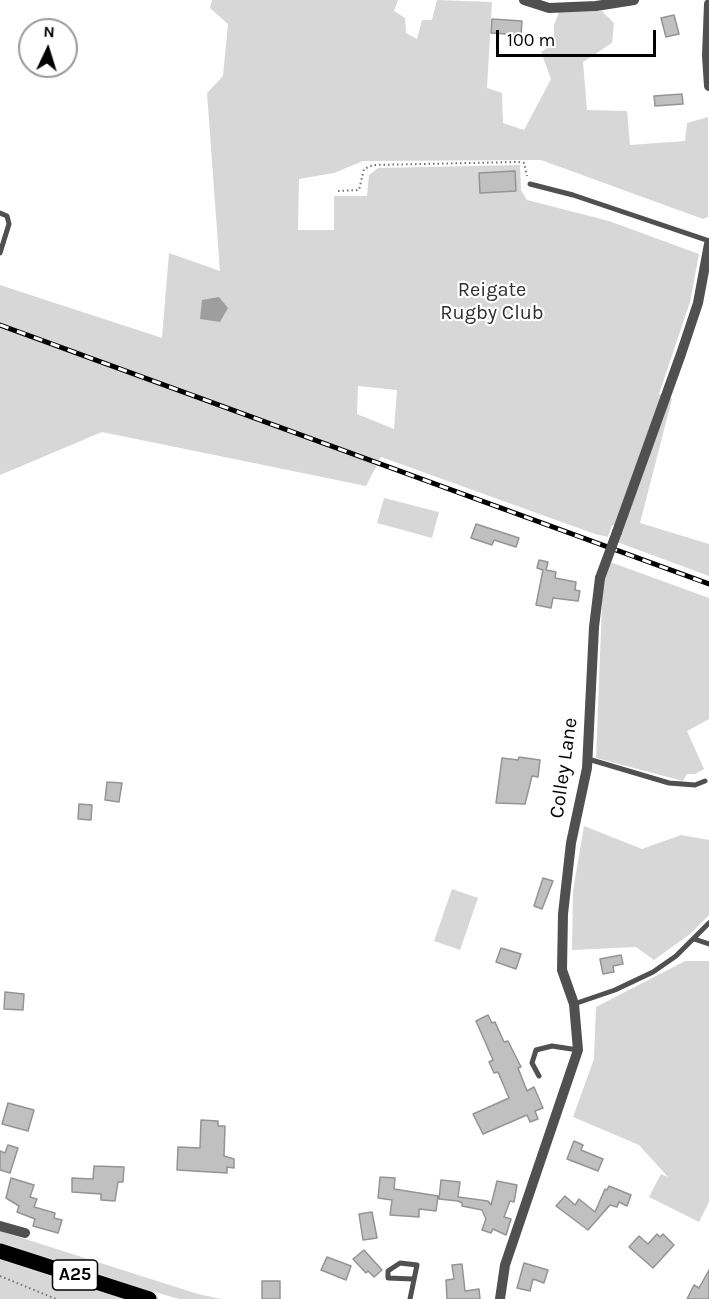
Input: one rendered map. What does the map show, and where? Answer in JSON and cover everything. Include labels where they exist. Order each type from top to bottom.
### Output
[{"type":"main road","name":"A25","points":[[0,1251],[149,1299]]},
{"type":"street","points":[[524,0],[549,8],[634,0]]},
{"type":"street","points":[[709,4],[706,56],[709,86]]},
{"type":"street","name":"Colley Lane","points":[[500,1299],[505,1265],[578,1050],[574,1004],[562,970],[563,914],[571,843],[588,759],[594,627],[600,578],[698,303],[709,242]]},
{"type":"street","points":[[0,1226],[25,1233]]},
{"type":"lane","points":[[530,184],[709,242]]},
{"type":"lane","points":[[0,213],[7,216],[9,224],[0,253]]},
{"type":"lane","points":[[588,759],[669,783],[695,785],[705,781]]},
{"type":"lane","points":[[574,1004],[615,990],[653,972],[676,956],[709,923]]},
{"type":"lane","points":[[694,939],[709,944]]},
{"type":"lane","points":[[539,1076],[532,1063],[536,1050],[552,1046],[578,1050]]},
{"type":"lane","points":[[410,1299],[417,1265],[394,1264],[388,1271],[388,1278],[413,1279]]},
{"type":"path","points":[[338,191],[359,190],[364,169],[374,165],[518,162],[524,163],[530,184]]},
{"type":"path","points":[[0,1276],[56,1299]]},
{"type":"green space","name":"Reigate Rugby Club","points":[[212,0],[398,0],[394,11],[405,18],[406,33],[417,39],[422,20],[432,20],[437,0],[492,2],[487,88],[502,93],[503,123],[524,130],[551,79],[541,52],[554,44],[554,25],[559,12],[602,11],[614,23],[612,43],[583,62],[587,110],[627,111],[630,145],[685,141],[687,123],[708,117],[708,217],[703,219],[541,160],[363,161],[334,173],[299,179],[298,230],[334,230],[334,196],[367,196],[369,175],[378,168],[520,165],[521,190],[527,200],[609,221],[699,254],[690,302],[659,394],[672,399],[640,523],[709,544],[709,576],[617,542],[622,528],[612,525],[608,537],[595,534],[381,457],[366,486],[102,432],[0,475],[0,285],[162,338],[169,253],[220,271],[207,93],[223,76],[228,24],[210,8]],"holes":[[[358,386],[397,390],[394,429],[357,414]]]},
{"type":"green space","points":[[384,498],[439,512],[432,538],[377,523]]},
{"type":"green space","points":[[610,562],[709,598],[709,719],[687,731],[704,769],[695,774],[687,774],[683,781],[596,758],[603,579]]},
{"type":"green space","points":[[584,826],[642,849],[681,835],[709,840],[709,915],[690,934],[654,960],[636,947],[572,950],[573,891]]},
{"type":"green space","points":[[452,889],[478,898],[460,950],[434,941]]},
{"type":"green space","points":[[685,961],[709,961],[709,1202],[699,1222],[649,1197],[661,1174],[668,1177],[639,1145],[573,1117],[594,1059],[596,1007]]},
{"type":"green space","points":[[0,1231],[198,1294],[222,1299],[179,1299],[128,1284],[0,1243]]},
{"type":"green space","points":[[0,1251],[149,1299],[0,1299]]},
{"type":"shaded area","points":[[219,297],[228,308],[220,322],[200,319],[202,300]]},
{"type":"building","points":[[674,15],[679,34],[666,37],[661,18]]},
{"type":"building","points":[[492,19],[522,21],[521,35],[491,33]]},
{"type":"building","points":[[682,94],[683,104],[655,106],[654,96]]},
{"type":"building","points":[[515,171],[516,191],[480,193],[479,173]]},
{"type":"building","points":[[476,524],[519,538],[516,547],[494,540],[492,545],[471,538]]},
{"type":"building","points":[[539,560],[548,562],[546,570],[556,572],[555,578],[576,582],[575,590],[580,591],[578,601],[553,598],[551,608],[536,605],[543,570],[537,568]]},
{"type":"building","points":[[519,757],[540,760],[538,777],[532,776],[525,804],[496,803],[502,758],[518,760]]},
{"type":"building","points":[[107,782],[122,783],[119,802],[105,800]]},
{"type":"building","points":[[79,804],[92,805],[91,820],[78,819]]},
{"type":"building","points":[[543,878],[553,881],[542,909],[534,906]]},
{"type":"building","points":[[501,948],[521,954],[516,969],[496,962]]},
{"type":"building","points":[[621,955],[623,964],[613,966],[614,972],[603,974],[600,959]]},
{"type":"building","points":[[5,992],[24,994],[23,1010],[4,1009]]},
{"type":"building","points":[[488,1015],[492,1023],[495,1022],[504,1042],[508,1041],[521,1067],[518,1068],[527,1091],[534,1087],[543,1108],[535,1111],[538,1119],[530,1122],[527,1115],[483,1134],[473,1114],[509,1098],[498,1072],[494,1073],[489,1062],[493,1060],[476,1021]]},
{"type":"building","points":[[8,1103],[34,1110],[28,1131],[2,1124]]},
{"type":"building","points":[[201,1120],[218,1121],[218,1126],[225,1126],[224,1156],[234,1159],[234,1168],[227,1167],[227,1173],[177,1170],[178,1147],[200,1148]]},
{"type":"building","points":[[574,1141],[583,1145],[581,1150],[603,1159],[598,1171],[567,1159]]},
{"type":"building","points":[[8,1145],[18,1148],[10,1173],[0,1170],[0,1151],[5,1153]]},
{"type":"building","points":[[94,1166],[124,1167],[123,1182],[118,1182],[115,1201],[101,1200],[101,1194],[72,1192],[72,1178],[93,1179]]},
{"type":"building","points":[[380,1177],[395,1178],[394,1189],[438,1196],[436,1211],[419,1209],[419,1217],[390,1215],[392,1200],[378,1198]]},
{"type":"building","points":[[11,1178],[34,1185],[30,1197],[37,1199],[34,1207],[55,1213],[54,1218],[62,1220],[58,1233],[33,1226],[35,1219],[17,1212],[19,1206],[6,1198]]},
{"type":"building","points":[[441,1180],[460,1182],[458,1197],[488,1201],[491,1205],[497,1181],[517,1185],[514,1202],[510,1201],[504,1217],[511,1219],[506,1235],[493,1229],[491,1233],[482,1230],[486,1219],[482,1210],[462,1206],[462,1203],[458,1201],[439,1199]]},
{"type":"building","points":[[609,1186],[631,1195],[627,1206],[619,1202],[617,1207],[610,1205],[588,1230],[556,1206],[565,1196],[575,1205],[579,1199],[595,1212],[605,1189],[607,1190]]},
{"type":"building","points":[[372,1212],[377,1238],[363,1240],[359,1214]]},
{"type":"building","points":[[657,1234],[660,1237],[663,1234],[674,1245],[653,1268],[629,1247],[639,1236],[648,1244]]},
{"type":"building","points":[[364,1250],[382,1270],[374,1277],[368,1271],[366,1273],[353,1259]]},
{"type":"building","points":[[327,1257],[351,1266],[346,1280],[321,1270]]},
{"type":"building","points":[[524,1263],[548,1270],[544,1283],[533,1279],[530,1291],[517,1288]]},
{"type":"building","points":[[462,1264],[465,1291],[479,1289],[480,1299],[447,1299],[446,1280],[454,1279],[452,1265]]},
{"type":"building","points":[[709,1270],[709,1299],[687,1299],[694,1285],[699,1288]]},
{"type":"building","points":[[262,1281],[280,1281],[280,1299],[262,1299]]},
{"type":"railway","points":[[0,325],[709,584]]}]
